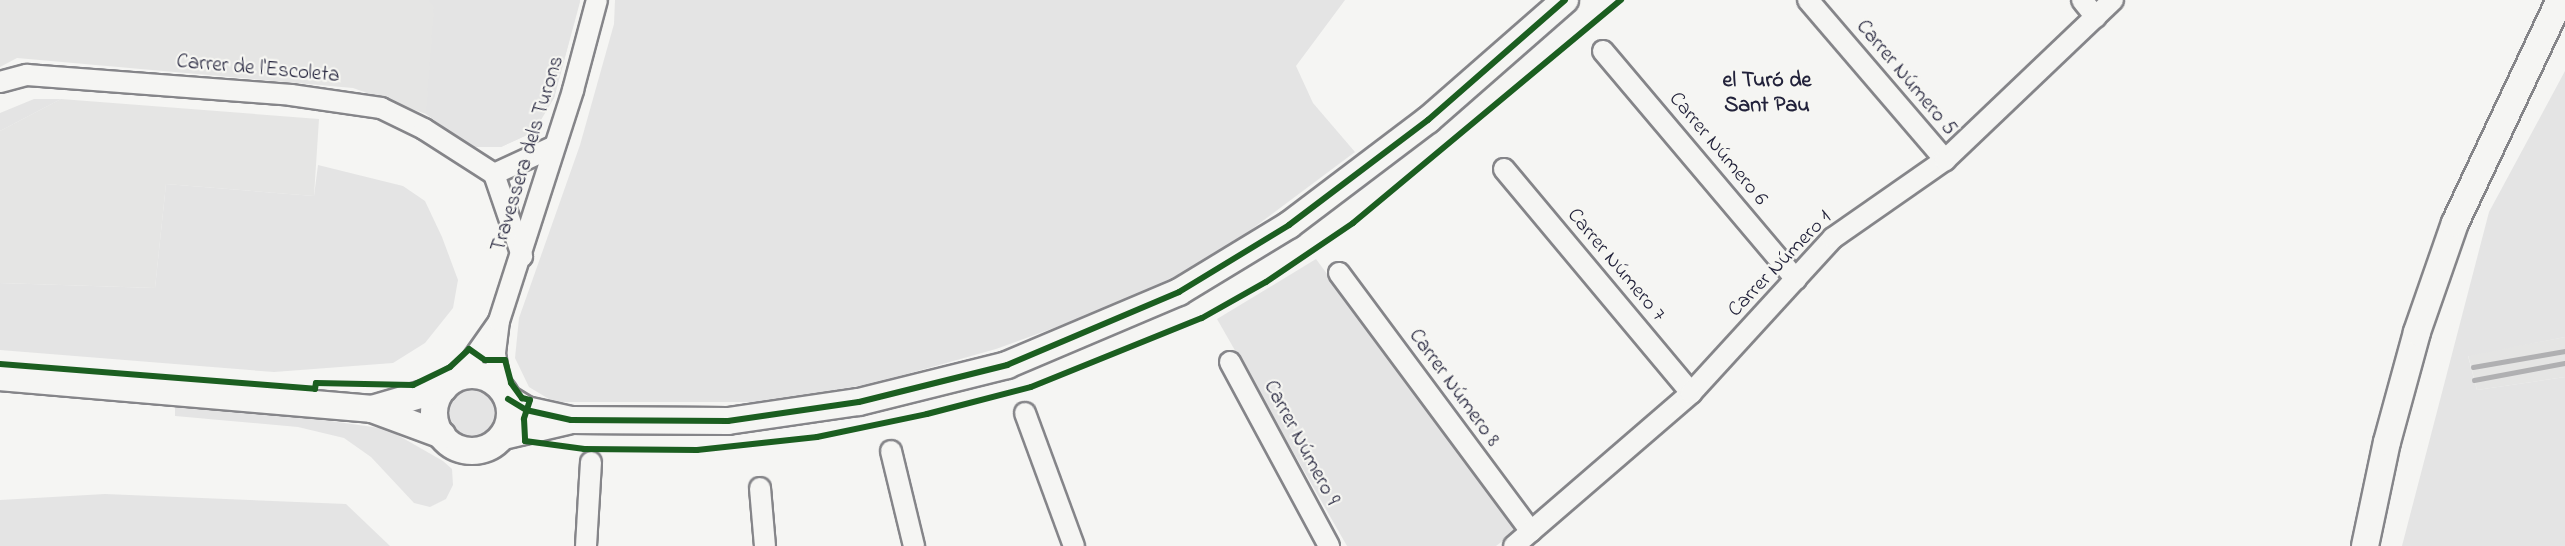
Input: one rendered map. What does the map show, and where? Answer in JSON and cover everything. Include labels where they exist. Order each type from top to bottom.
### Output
[{"type":"street","name":"Travessera dels Turons","points":[[504,394],[495,353],[500,321],[522,256],[597,0]]},
{"type":"street","points":[[372,409],[452,383],[482,376],[526,410],[571,420],[728,421],[859,402],[1007,365],[1179,292],[1289,225],[1428,120],[1565,0]]},
{"type":"street","name":"Carrer Número 5","points":[[1808,0],[1945,160]]},
{"type":"street","points":[[2082,0],[2096,16]]},
{"type":"street","name":"Carrer Número 1","points":[[1514,546],[1691,393],[1833,238],[1945,160],[2113,0]]},
{"type":"street","points":[[2376,544],[2414,343],[2455,223],[2560,0]]},
{"type":"street","points":[[2376,544],[2403,437],[2457,262],[2565,25]]},
{"type":"street","name":"Carrer Número 6","points":[[1603,51],[1796,279]]},
{"type":"street","name":"Carrer de l'Escoleta","points":[[0,82],[27,75],[345,100],[381,108],[424,129],[494,174]]},
{"type":"street","points":[[522,256],[494,174],[553,147]]},
{"type":"street","name":"Carrer Número 7","points":[[1504,169],[1691,393]]},
{"type":"street","name":"Carrer Número 8","points":[[1340,273],[1531,532]]},
{"type":"street","name":"Travessera dels Turons","points":[[452,383],[500,321]]},
{"type":"street","name":"Carrer Número 9","points":[[1230,362],[1329,546]]},
{"type":"street","points":[[0,377],[372,409],[442,435],[454,446],[470,450],[487,448],[503,436],[571,420]]},
{"type":"street","points":[[442,435],[435,415],[452,383]]},
{"type":"street","points":[[503,436],[509,421],[504,394]]},
{"type":"street","points":[[1025,413],[1074,546]]},
{"type":"street","points":[[891,451],[914,546]]},
{"type":"street","points":[[586,546],[591,462]]},
{"type":"street","points":[[760,488],[765,546]]},
{"type":"shaded area","points":[[0,0],[580,0],[580,2],[554,98],[541,120],[527,135],[501,147],[472,147],[426,114],[353,88],[17,58],[0,67]]},
{"type":"shaded area","points":[[429,0],[580,0],[554,98],[527,135],[501,147],[472,147],[426,114],[434,8]]},
{"type":"shaded area","points":[[615,0],[1345,0],[1296,66],[1313,103],[1355,152],[1212,259],[1106,309],[996,349],[875,383],[766,402],[554,402],[529,387],[515,358],[519,318],[580,145],[614,24]]},
{"type":"shaded area","points":[[2565,71],[2565,337],[2468,356],[2477,390],[2565,377],[2565,546],[2402,546],[2489,212]]},
{"type":"shaded area","points":[[34,99],[61,99],[0,131],[0,113]]},
{"type":"shaded area","points":[[61,99],[319,119],[314,196],[166,184],[155,288],[0,283],[0,131]]},
{"type":"shaded area","points":[[318,165],[403,186],[425,201],[442,237],[458,280],[453,308],[425,343],[393,363],[274,372],[0,350],[0,283],[155,288],[166,184],[314,196]]},
{"type":"shaded area","points":[[1316,259],[1517,530],[1496,546],[1347,546],[1217,319]]},
{"type":"shaded area","points":[[2565,337],[2565,377],[2477,390],[2468,355]]},
{"type":"shaded area","points":[[467,387],[477,387],[490,394],[497,407],[497,417],[490,430],[477,437],[467,437],[458,433],[451,426],[447,417],[447,407],[451,398],[458,391]]},
{"type":"shaded area","points":[[175,407],[302,417],[387,429],[443,461],[452,469],[453,485],[446,499],[430,507],[414,503],[371,457],[344,438],[298,427],[175,416]]},
{"type":"shaded area","points":[[105,494],[346,504],[390,546],[0,546],[0,500]]},
{"type":"railway","points":[[2473,367],[2565,351]]},
{"type":"railway","points":[[2474,380],[2565,363]]},
{"type":"cycle path","points":[[508,399],[526,410],[571,420],[728,421],[859,402],[1007,365],[1179,292],[1289,225],[1428,120],[1565,0]]},
{"type":"cycle path","points":[[0,364],[315,389],[316,383],[413,385],[450,367],[469,349],[485,360],[505,360],[511,383],[522,398],[530,400],[524,419],[525,441],[584,449],[697,450],[817,437],[927,414],[1031,387],[1202,318],[1266,282],[1353,223],[1621,0]]},
{"type":"district","name":"el Turó de Sant Pau","points":[[1767,94]]}]
